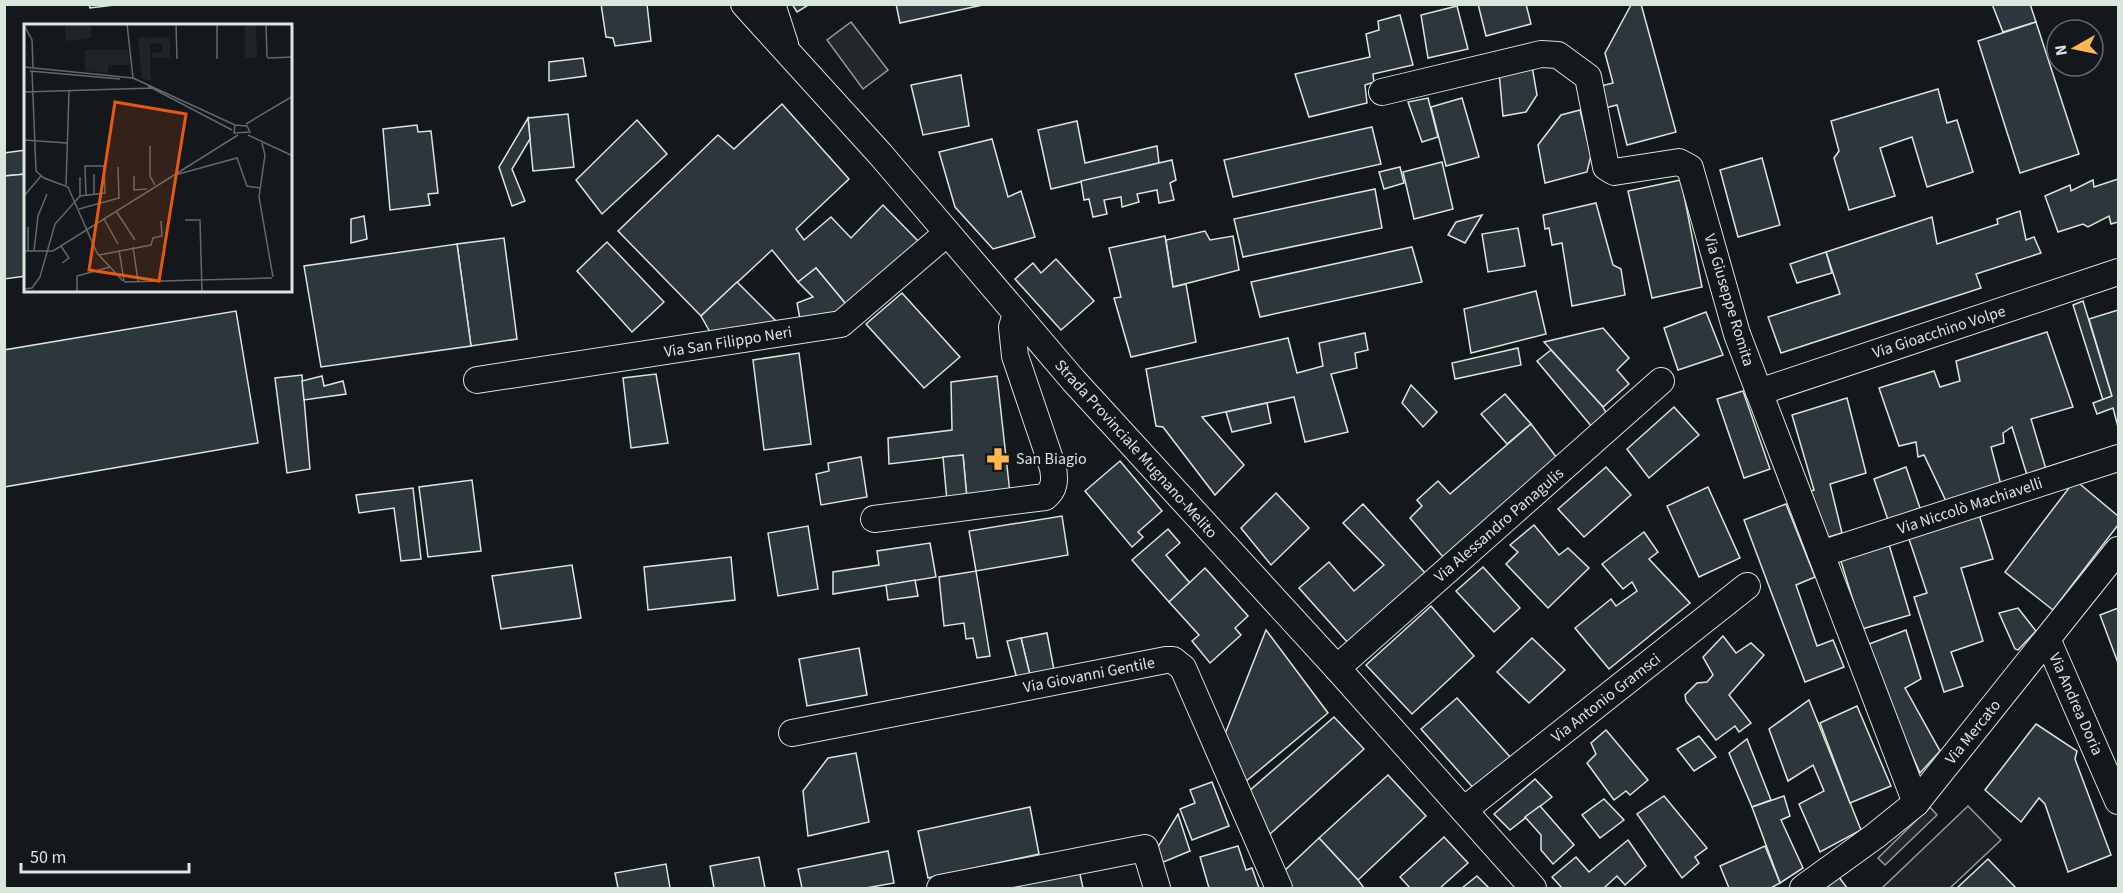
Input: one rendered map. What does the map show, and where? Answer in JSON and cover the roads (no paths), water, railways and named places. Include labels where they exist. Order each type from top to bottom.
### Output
[{"type":"street","name":"Strada Provinciale Mugnano-Melito","points":[[744,4],[881,155],[1074,381],[1533,888]]},
{"type":"street","points":[[772,4],[787,51]]},
{"type":"street","name":"Via Giuseppe Romita","points":[[1382,92],[1548,53],[1558,55],[1584,73],[1590,83],[1606,167],[1614,172],[1678,162],[1690,168],[1737,334],[1916,803]]},
{"type":"street","name":"Via San Filippo Neri","points":[[477,380],[841,324],[947,233]]},
{"type":"street","name":"Via Gioacchino Volpe","points":[[1759,392],[2118,272]]},
{"type":"street","points":[[874,519],[1045,497],[1051,492],[1055,481],[1053,468],[1015,356],[1012,327],[1016,314]]},
{"type":"street","name":"Via Alessandro Panagulis","points":[[1337,669],[1661,381]]},
{"type":"street","name":"Via Niccolò Machiavelli","points":[[1821,554],[2118,458]]},
{"type":"street","name":"Via Mercato","points":[[1803,888],[1916,803],[2118,550]]},
{"type":"street","name":"Via Antonio Gramsci","points":[[1464,810],[1747,585]]},
{"type":"street","name":"Via Andrea Doria","points":[[2048,640],[2118,801]]},
{"type":"street","name":"Via Giovanni Gentile","points":[[792,733],[1173,660],[1183,668],[1279,888]]},
{"type":"street","points":[[940,888],[1145,848],[1157,888]]},
{"type":"place","name":"San Biagio","points":[[998,459]]}]
